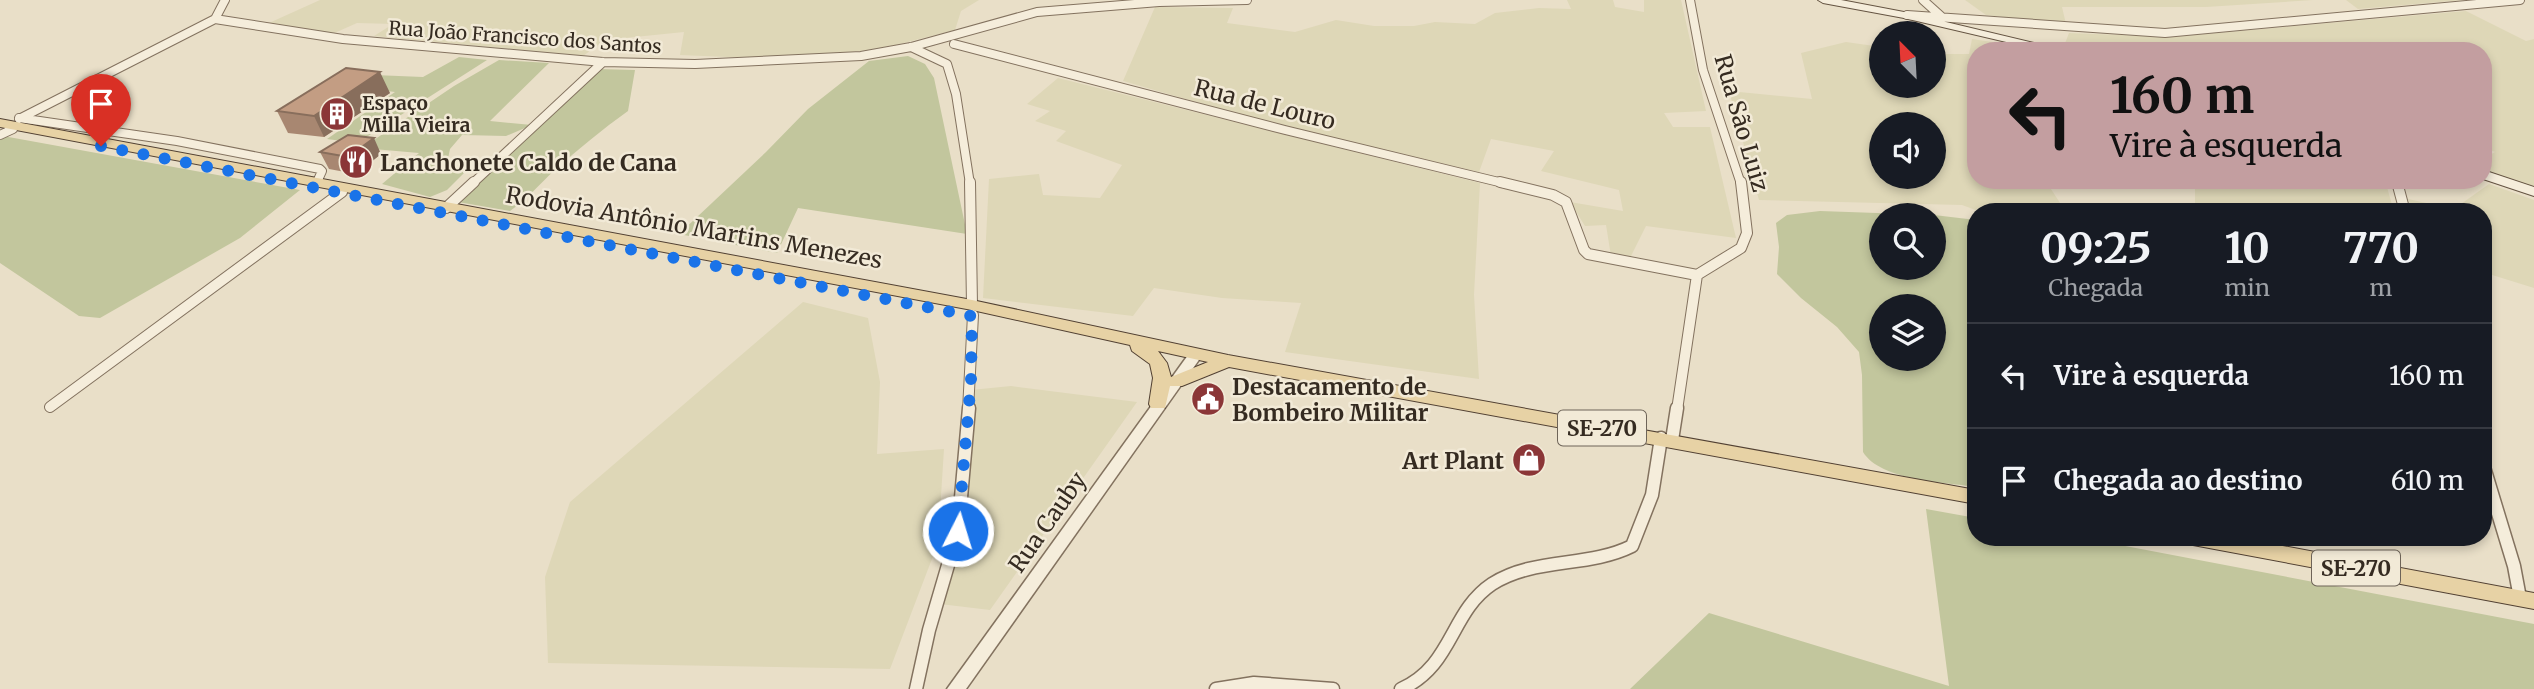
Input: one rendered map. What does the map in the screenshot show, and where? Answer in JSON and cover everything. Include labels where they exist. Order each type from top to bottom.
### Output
[{"type":"main road","points":[[1824,0],[2022,42]]},
{"type":"main road","name":"Rodovia Antônio Martins Menezes","points":[[6,126],[317,182],[1228,361],[1967,495]]},
{"type":"main road","name":"Rodovia Antônio Martins Menezes","points":[[6,126],[972,310],[1137,346],[1172,349]]},
{"type":"main road","points":[[2492,177],[2534,192]]},
{"type":"main road","points":[[1137,346],[1155,358],[1163,372],[1164,380],[1158,404]]},
{"type":"main road","points":[[1177,382],[1228,361]]},
{"type":"main road","name":"SE-270","points":[[2241,546],[2527,599]]},
{"type":"street","points":[[6,126],[215,19],[225,0]]},
{"type":"street","points":[[1037,12],[1042,0]]},
{"type":"street","name":"Rua João Francisco dos Santos","points":[[215,19],[343,39],[603,62],[695,64],[821,60],[911,47],[1037,12],[1159,2],[1247,0]]},
{"type":"street","name":"Rua São Luiz","points":[[1690,0],[1703,70],[1740,177],[1747,233],[1741,248],[1697,275]]},
{"type":"street","points":[[1923,0],[1943,18]]},
{"type":"street","points":[[1904,15],[2081,29],[2173,33],[2519,0]]},
{"type":"street","points":[[916,689],[929,630],[953,557],[958,531],[971,380],[970,172],[956,93],[947,64],[949,52],[964,33]]},
{"type":"street","name":"Rua de Louro","points":[[954,44],[1285,130],[1553,195],[1566,202],[1584,250],[1594,256],[1697,275]]},
{"type":"street","points":[[911,47],[947,64]]},
{"type":"street","points":[[446,208],[603,62]]},
{"type":"street","points":[[50,407],[342,192]]},
{"type":"street","points":[[1401,689],[1417,684],[1429,672],[1478,596],[1490,584],[1544,565],[1616,555],[1632,547],[1652,495],[1667,439],[1697,275]]},
{"type":"street","name":"Rua Cauby","points":[[956,689],[1196,354]]},
{"type":"street","points":[[2492,494],[2527,599]]},
{"type":"street","points":[[1216,689],[1254,683],[1333,689]]},
{"type":"shaded area","points":[[320,0],[979,0],[961,11],[955,30],[880,49],[773,59],[680,55],[684,32],[605,40],[583,56],[374,36],[393,24],[357,23],[330,35],[269,23]]},
{"type":"shaded area","points":[[1567,0],[1613,0],[1615,7],[1644,12],[1644,0],[1681,0],[1706,111],[1664,113],[1673,127],[1710,127],[1736,238],[1646,226],[1630,258],[1611,256],[1606,225],[1585,226],[1570,202],[1623,211],[1619,190],[1541,171],[1554,151],[1491,139],[1479,172],[1269,123],[1123,81],[1155,7],[1233,8],[1227,23],[1295,32],[1336,20],[1374,26],[1414,26],[1435,22],[1475,24],[1495,13],[1539,8],[1571,9]]},
{"type":"shaded area","points":[[1965,0],[2313,0],[2206,7],[2062,7],[2066,24],[1986,15]]},
{"type":"shaded area","points":[[2346,0],[2463,0],[2358,9]]},
{"type":"shaded area","points":[[2466,11],[2526,41],[2534,39],[2534,189],[2492,174],[2492,154],[2495,152],[2492,151],[2492,42],[2066,42],[2069,33],[2171,37]]},
{"type":"shaded area","points":[[1972,39],[1992,42],[1971,42]]},
{"type":"shaded area","points":[[1846,42],[1869,45],[1869,98],[1946,98],[1946,54],[1967,54],[1967,189],[2051,189],[2060,203],[1967,203],[1967,207],[1946,203],[1759,200],[1729,91],[1812,99],[1801,53]]},
{"type":"shaded area","points":[[1058,78],[1480,183],[1474,295],[1479,379],[1285,352],[1301,303],[1222,298],[1154,288],[1133,316],[983,298],[989,179],[1039,174],[1043,195],[1100,198],[1122,165],[1056,141],[1066,131],[1035,121],[1050,111],[1027,104]]},
{"type":"shaded area","points":[[2492,185],[2534,200],[2534,288],[2492,275],[2492,203],[2462,203],[2482,189],[2492,189]]},
{"type":"shaded area","points":[[2195,189],[2388,189],[2391,203],[2195,203]]},
{"type":"shaded area","points":[[2408,199],[2426,203],[2410,203]]},
{"type":"shaded area","points":[[803,302],[868,318],[880,382],[877,454],[944,449],[938,543],[890,669],[548,663],[545,577],[570,502]]},
{"type":"shaded area","points":[[1011,386],[1137,402],[990,610],[940,604],[960,546],[971,390]]},
{"type":"green space","points":[[908,56],[925,64],[934,78],[967,234],[798,208],[777,253],[679,234],[808,109],[869,61]]},
{"type":"green space","points":[[459,57],[487,60],[357,143],[327,139],[395,92],[356,87],[374,75],[423,77]]},
{"type":"green space","points":[[499,60],[549,63],[490,121],[532,125],[506,136],[462,135],[450,149],[447,163],[469,168],[447,190],[430,197],[382,184],[419,153],[362,148],[454,86]]},
{"type":"green space","points":[[596,69],[635,70],[628,111],[573,154],[510,211],[458,202]]},
{"type":"green space","points":[[0,137],[300,190],[240,238],[100,318],[79,316],[0,263]]},
{"type":"green space","points":[[1820,211],[1869,213],[1869,280],[1946,280],[1946,216],[1967,219],[1967,486],[1898,474],[1872,462],[1863,452],[1859,352],[1837,327],[1777,274],[1779,247],[1776,223],[1787,215]]},
{"type":"green space","points":[[1926,509],[1967,516],[1967,546],[2125,546],[2534,624],[2534,689],[1630,689],[1709,613],[1949,686]]},
{"type":"building","points":[[346,68],[380,72],[314,116],[277,111]]},
{"type":"building","points":[[348,135],[374,138],[348,157],[320,152]]},
{"type":"place","name":"Espaço Milla Vieira","points":[[337,114]]},
{"type":"place","name":"Lanchonete Caldo de Cana","points":[[356,162]]},
{"type":"place","name":"Destacamento de Bombeiro Militar","points":[[1208,399]]},
{"type":"place","name":"Art Plant","points":[[1529,460]]},
{"type":"route","points":[[101,146],[972,316],[971,380],[958,531]]}]
